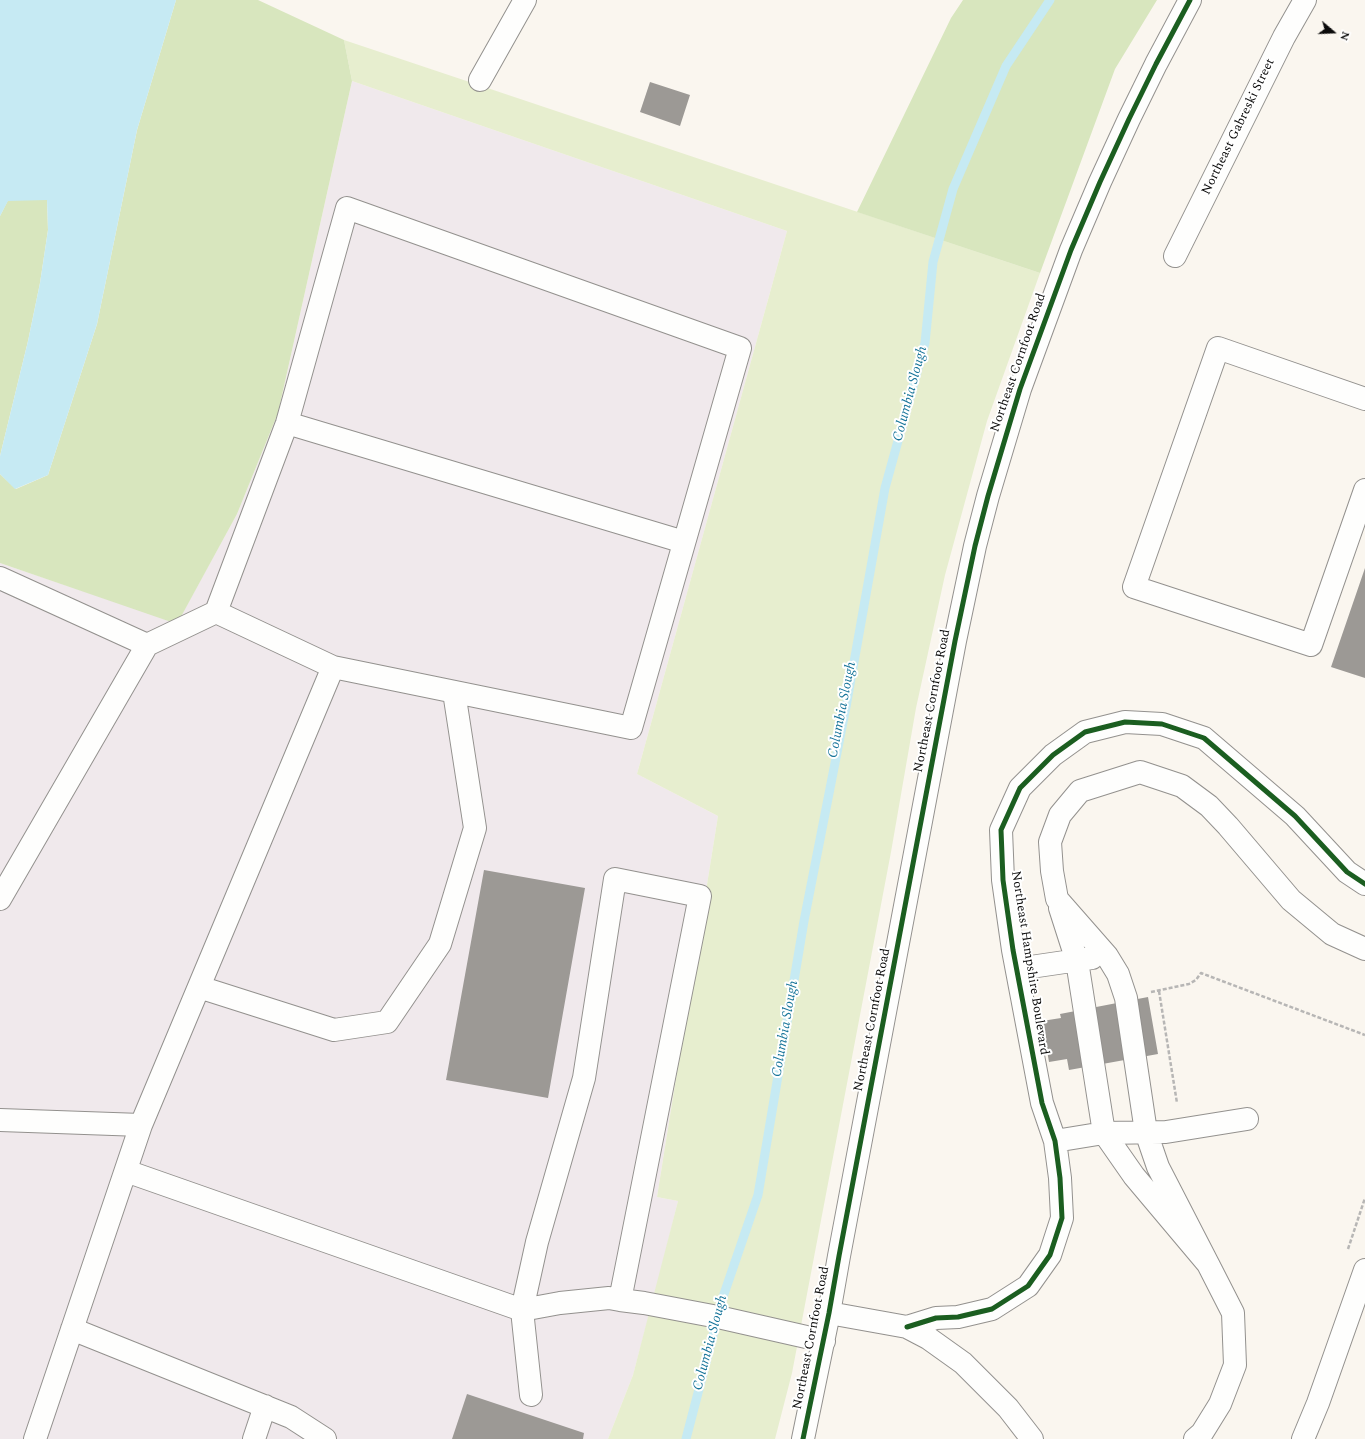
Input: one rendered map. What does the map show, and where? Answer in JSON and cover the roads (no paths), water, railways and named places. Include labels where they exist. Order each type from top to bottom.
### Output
[{"type":"street","points":[[480,80],[525,0]]},
{"type":"street","name":"Northeast Cornfoot Road","points":[[803,1439],[824,1341],[955,641],[975,546],[988,496],[1020,389],[1074,243],[1129,119],[1190,0]]},
{"type":"street","name":"Northeast Gabreski Street","points":[[1175,256],[1284,36],[1305,0]]},
{"type":"street","points":[[0,898],[147,645],[216,612],[287,423],[347,208],[740,348],[631,728],[333,667],[216,612]]},
{"type":"street","points":[[1365,399],[1218,348],[1134,586],[1312,645],[1365,490]]},
{"type":"street","points":[[287,423],[684,542]]},
{"type":"street","points":[[0,578],[147,645]]},
{"type":"street","points":[[35,1439],[141,1124],[333,667]]},
{"type":"street","points":[[199,987],[334,1030],[387,1022],[440,944],[475,828],[454,692]]},
{"type":"street","name":"Northeast Hampshire Boulevard","points":[[907,1327],[936,1318],[958,1317],[992,1309],[1028,1286],[1050,1255],[1062,1218],[1060,1178],[1055,1141],[1042,1103],[1017,969],[1003,880],[1001,830],[1020,788],[1053,755],[1086,732],[1125,722],[1162,724],[1204,738],[1295,816],[1347,872],[1365,884]]},
{"type":"street","points":[[1208,1264],[1134,1176],[1104,1133],[1077,961],[1057,899],[1052,871],[1050,842],[1060,815],[1080,791],[1140,772],[1182,786],[1209,806],[1291,900],[1332,934],[1365,949]]},
{"type":"street","points":[[531,1395],[522,1310],[537,1242],[584,1078],[615,879],[700,896],[620,1300]]},
{"type":"street","points":[[1057,899],[1107,956],[1118,974],[1126,998],[1146,1132],[1158,1167],[1233,1313],[1235,1365],[1220,1404],[1202,1433],[1195,1439]]},
{"type":"street","points":[[1017,969],[1107,956]]},
{"type":"street","points":[[1055,1141],[1104,1133],[1166,1132],[1247,1119]]},
{"type":"street","points":[[0,1120],[141,1124]]},
{"type":"street","points":[[126,1171],[522,1310],[560,1303],[609,1298],[644,1303],[824,1341]]},
{"type":"street","points":[[1303,1439],[1318,1403],[1365,1270]]},
{"type":"street","name":"Northeast Hampshire Boulevard","points":[[829,1313],[907,1327],[928,1338],[963,1363],[1008,1408],[1032,1439]]},
{"type":"street","points":[[72,1329],[291,1417],[325,1439]]},
{"type":"street","points":[[254,1439],[265,1406]]},
{"type":"water","points":[[0,0],[176,0],[137,130],[97,324],[48,475],[15,489],[0,474],[0,456],[28,341],[40,283],[48,230],[47,200],[8,201],[0,216]]},
{"type":"waterway","name":"Columbia Slough","points":[[686,1439],[723,1297],[758,1195],[804,921],[846,707],[885,488],[925,343],[933,262],[953,189],[1006,66],[1050,0]]}]
